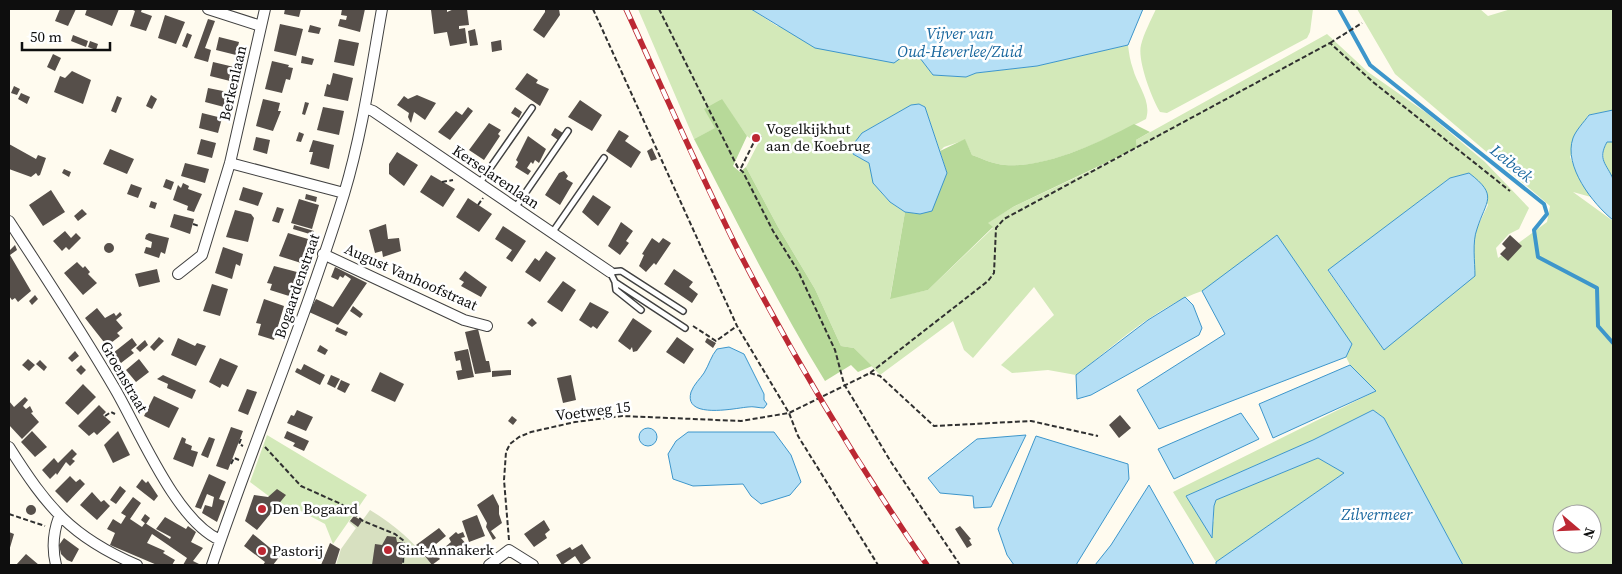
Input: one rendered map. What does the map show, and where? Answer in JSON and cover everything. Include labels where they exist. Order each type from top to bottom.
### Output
[{"type":"street","points":[[208,9],[261,26]]},
{"type":"street","name":"Berkenlaan","points":[[178,274],[202,256],[230,163],[265,9]]},
{"type":"street","name":"Bogaardenstraat","points":[[212,565],[344,193],[365,108],[382,9]]},
{"type":"street","name":"Kerselarenlaan","points":[[365,108],[373,111],[610,272]]},
{"type":"street","points":[[230,163],[344,193]]},
{"type":"street","name":"Groenstraat","points":[[9,221],[116,389],[168,486],[202,529],[220,540]]},
{"type":"street","name":"August Vanhoofstraat","points":[[323,254],[464,320],[487,326]]},
{"type":"street","points":[[9,447],[59,517],[93,544],[137,565]]},
{"type":"street","points":[[56,565],[53,554],[55,529],[59,517]]},
{"type":"street","points":[[489,565],[509,550],[533,565]]},
{"type":"lane","points":[[479,184],[532,108]]},
{"type":"lane","points":[[515,208],[568,131]]},
{"type":"lane","points":[[552,233],[604,158]]},
{"type":"lane","points":[[683,311],[621,271],[610,272],[616,282],[685,328]]},
{"type":"lane","points":[[616,282],[616,290],[641,310]]},
{"type":"path","points":[[593,9],[737,326],[789,413],[798,436],[878,565]]},
{"type":"path","points":[[659,9],[738,168],[741,168],[772,231],[798,271],[835,350],[844,384],[891,462],[960,565]]},
{"type":"path","name":"Voetweg 15","points":[[509,550],[504,480],[506,452],[510,444],[519,437],[531,432],[575,422],[622,416],[741,422],[789,413],[844,384],[870,373],[988,281],[994,273],[996,228],[1004,219],[1330,43],[1362,23]]},
{"type":"path","points":[[1330,43],[1373,82],[1510,191]]},
{"type":"path","points":[[237,51],[246,53]]},
{"type":"path","points":[[233,71],[241,73]]},
{"type":"path","points":[[741,168],[755,140]]},
{"type":"path","points":[[442,182],[453,180]]},
{"type":"path","points":[[478,205],[483,198]]},
{"type":"path","points":[[193,224],[201,226]]},
{"type":"path","points":[[870,373],[880,376],[934,426],[1031,421],[1098,436]]},
{"type":"path","points":[[105,416],[111,412],[119,416]]},
{"type":"path","points":[[239,444],[241,439]]},
{"type":"path","points":[[265,447],[301,486],[341,504],[363,521],[395,534],[404,541],[403,565]]},
{"type":"path","points":[[231,464],[234,458]]},
{"type":"path","points":[[9,514],[55,529]]},
{"type":"green space","points":[[638,9],[751,9],[777,26],[913,49],[933,75],[966,77],[976,73],[1037,66],[1128,45],[1135,75],[1146,99],[1146,119],[1077,151],[1040,162],[1005,165],[972,155],[965,140],[944,147],[940,151],[925,107],[919,104],[911,105],[862,133],[853,154],[869,163],[871,172],[881,192],[905,212],[890,298],[928,290],[993,228],[987,223],[1013,207],[1137,149],[1136,140],[1327,34],[1368,72],[1428,114],[1485,162],[1529,208],[1519,229],[1509,234],[1496,248],[1498,258],[1547,222],[1550,206],[1395,74],[1357,9],[1480,9],[1488,16],[1511,9],[1613,9],[1613,110],[1588,115],[1570,157],[1581,182],[1591,197],[1573,192],[1613,221],[1613,565],[1463,565],[1384,418],[1373,410],[1313,440],[1186,496],[1214,522],[1216,500],[1318,458],[1344,473],[1216,562],[1173,492],[1376,391],[1350,365],[1346,357],[1352,344],[1202,291],[1185,298],[1152,317],[1076,375],[1048,370],[1012,373],[1001,365],[1054,315],[1034,287],[973,358],[964,350],[953,321],[880,375],[854,348],[841,346],[815,289],[778,227],[746,167],[762,136],[753,134],[751,139],[747,136],[721,99],[716,128],[694,139]],"holes":[[[1469,173],[1488,205],[1476,230],[1384,350],[1328,271],[1450,178]]]},
{"type":"green space","points":[[1156,9],[1313,9],[1310,32],[1307,38],[1167,113],[1160,112],[1149,89],[1140,52],[1142,40]]},
{"type":"green space","points":[[722,99],[747,136],[733,166],[740,172],[746,167],[778,227],[815,289],[841,346],[854,348],[872,366],[858,372],[851,365],[825,381],[790,322],[694,139],[715,128],[704,109]]},
{"type":"green space","points":[[1134,124],[1150,132],[1136,140],[1137,148],[1013,207],[988,223],[993,227],[928,290],[890,299],[905,212],[920,214],[947,173],[940,151],[965,139],[972,155],[988,161],[1005,165],[1037,163],[1071,153]]},
{"type":"green space","points":[[1607,142],[1613,142],[1613,180],[1605,166],[1603,157]]},
{"type":"green space","points":[[267,435],[367,495],[333,544],[325,524],[295,508],[278,503],[250,482]]},
{"type":"green space","points":[[370,510],[404,534],[432,565],[336,565],[341,549],[356,528],[349,522],[354,515],[362,521]]},
{"type":"water","name":"Vijver van Oud-Heverlee/Zuid","points":[[751,9],[1143,9],[1128,45],[1037,66],[976,73],[966,77],[933,75],[913,49],[894,63],[815,48]]},
{"type":"water","points":[[919,104],[925,107],[947,173],[932,211],[920,214],[905,212],[890,202],[873,183],[869,163],[853,154],[855,142],[862,133],[911,105]]},
{"type":"water","points":[[1613,110],[1613,142],[1607,142],[1603,158],[1614,183],[1613,220],[1597,204],[1582,184],[1572,160],[1571,149],[1574,135],[1589,115]]},
{"type":"water","points":[[1469,173],[1484,187],[1488,199],[1475,234],[1475,276],[1384,350],[1328,270],[1450,178]]},
{"type":"water","points":[[1277,235],[1352,344],[1346,357],[1159,429],[1137,390],[1225,334],[1202,291]]},
{"type":"water","points":[[1185,297],[1193,305],[1202,328],[1199,335],[1091,395],[1077,399],[1076,375],[1148,320]]},
{"type":"water","points":[[729,347],[744,354],[764,394],[764,400],[767,404],[764,408],[750,407],[712,410],[695,406],[691,401],[692,389],[704,373],[717,349]]},
{"type":"water","points":[[1350,365],[1376,391],[1273,438],[1259,404]]},
{"type":"water","name":"Zilvermeer","points":[[1373,410],[1384,418],[1463,565],[1216,565],[1216,562],[1344,473],[1318,458],[1216,500],[1212,538],[1186,496],[1313,440]]},
{"type":"water","points":[[1241,413],[1259,439],[1174,479],[1158,449]]},
{"type":"water","points":[[648,428],[656,433],[657,437],[652,445],[648,446],[640,441],[639,437],[644,429]]},
{"type":"water","points":[[688,432],[774,432],[791,455],[801,482],[790,495],[761,504],[751,496],[743,484],[693,486],[673,479],[668,454],[676,441]]},
{"type":"water","points":[[1026,435],[991,507],[974,508],[973,496],[940,493],[928,478],[977,439]]},
{"type":"water","points":[[1036,436],[1128,464],[1129,479],[1076,565],[1014,565],[1007,555],[998,529]]},
{"type":"water","points":[[1149,485],[1194,565],[1095,565],[1111,545]]},
{"type":"building","points":[[60,9],[76,9],[68,26],[55,21]]},
{"type":"building","points":[[87,9],[119,9],[112,26],[85,15]]},
{"type":"building","points":[[131,9],[142,9],[141,12],[152,16],[146,31],[130,26],[135,11]]},
{"type":"building","points":[[285,9],[301,9],[299,17],[284,14]]},
{"type":"building","points":[[342,9],[365,9],[360,32],[338,26],[340,19],[346,20],[347,16],[341,15]]},
{"type":"building","points":[[447,9],[447,12],[454,9],[467,9],[469,25],[459,26],[459,29],[465,28],[467,43],[450,46],[447,32],[434,34],[431,10]]},
{"type":"building","points":[[545,9],[559,9],[560,15],[544,38],[533,30]]},
{"type":"building","points":[[165,15],[185,22],[176,44],[158,38]]},
{"type":"building","points":[[208,19],[215,21],[205,48],[211,50],[208,62],[194,58]]},
{"type":"building","points":[[280,24],[303,29],[296,56],[274,51]]},
{"type":"building","points":[[310,25],[321,28],[319,34],[308,32]]},
{"type":"building","points":[[475,29],[478,45],[470,46],[468,31]]},
{"type":"building","points":[[187,33],[192,35],[187,48],[182,46]]},
{"type":"building","points":[[73,35],[88,41],[86,47],[71,41]]},
{"type":"building","points":[[219,37],[239,42],[236,55],[216,50]]},
{"type":"building","points":[[339,39],[359,43],[354,66],[334,62]]},
{"type":"building","points":[[501,40],[502,50],[492,52],[491,42]]},
{"type":"building","points":[[90,41],[98,44],[96,50],[88,47]]},
{"type":"building","points":[[53,54],[61,58],[55,71],[47,67]]},
{"type":"building","points":[[302,56],[314,59],[312,65],[301,63]]},
{"type":"building","points":[[272,61],[289,65],[288,67],[293,68],[290,80],[286,79],[282,93],[265,89]]},
{"type":"building","points":[[213,62],[234,67],[230,81],[210,76]]},
{"type":"building","points":[[72,71],[91,80],[83,104],[54,92],[60,76],[65,78]]},
{"type":"building","points":[[333,73],[353,78],[348,101],[324,96],[327,84],[330,85]]},
{"type":"building","points":[[527,73],[538,80],[536,83],[549,89],[540,106],[515,89]]},
{"type":"building","points":[[14,86],[20,89],[17,95],[11,93]]},
{"type":"building","points":[[208,88],[228,92],[224,107],[205,102]]},
{"type":"building","points":[[21,93],[30,97],[27,104],[18,99]]},
{"type":"building","points":[[151,95],[157,99],[152,109],[146,106]]},
{"type":"building","points":[[417,95],[436,103],[425,120],[414,112],[411,123],[408,117],[409,113],[397,105],[404,96],[408,99]]},
{"type":"building","points":[[117,96],[122,98],[116,113],[111,111]]},
{"type":"building","points":[[263,99],[280,103],[278,111],[281,111],[273,131],[256,126]]},
{"type":"building","points":[[580,100],[602,115],[592,131],[568,117]]},
{"type":"building","points":[[305,102],[309,103],[305,115],[302,114]]},
{"type":"building","points":[[323,107],[344,111],[339,135],[317,130]]},
{"type":"building","points":[[468,107],[473,111],[450,140],[438,132],[456,111],[462,115]]},
{"type":"building","points":[[515,107],[522,112],[519,118],[511,113]]},
{"type":"building","points":[[202,113],[222,118],[218,133],[199,128]]},
{"type":"building","points":[[489,123],[501,130],[498,134],[500,136],[484,160],[469,150]]},
{"type":"building","points":[[555,128],[563,133],[558,140],[551,135]]},
{"type":"building","points":[[619,130],[629,136],[625,141],[641,152],[631,168],[606,151]]},
{"type":"building","points":[[299,132],[304,134],[301,142],[296,141]]},
{"type":"building","name":"Vogelkijkhut aan de Koebrug","points":[[752,134],[762,136],[760,141],[751,139]]},
{"type":"building","points":[[528,136],[546,149],[539,163],[535,160],[533,164],[531,162],[527,168],[531,171],[528,175],[515,167],[518,162],[516,160]]},
{"type":"building","points":[[256,137],[270,140],[267,154],[253,150]]},
{"type":"building","points":[[201,139],[216,143],[212,158],[197,154]]},
{"type":"building","points":[[313,140],[334,145],[329,169],[310,164],[313,152],[309,152]]},
{"type":"building","points":[[9,144],[36,159],[38,155],[46,158],[40,175],[38,176],[36,173],[31,177],[9,169]]},
{"type":"building","points":[[652,148],[657,159],[651,161],[647,151]]},
{"type":"building","points":[[110,149],[134,159],[127,174],[103,164]]},
{"type":"building","points":[[397,152],[418,165],[404,186],[389,174],[389,164]]},
{"type":"building","points":[[185,163],[209,169],[205,183],[181,176]]},
{"type":"building","points":[[64,169],[71,172],[69,177],[62,173]]},
{"type":"building","points":[[564,171],[568,176],[566,179],[573,183],[560,205],[545,195],[559,173]]},
{"type":"building","points":[[431,175],[455,189],[443,207],[420,192]]},
{"type":"building","points":[[166,179],[174,182],[171,190],[163,187]]},
{"type":"building","points":[[183,183],[189,186],[188,189],[202,194],[194,212],[187,210],[188,206],[173,200],[178,185],[181,188]]},
{"type":"building","points":[[131,184],[142,188],[138,198],[127,194]]},
{"type":"building","points":[[243,187],[263,193],[258,206],[239,200]]},
{"type":"building","points":[[51,190],[65,212],[43,226],[29,205]]},
{"type":"building","points":[[306,194],[317,197],[316,202],[305,199]]},
{"type":"building","points":[[593,195],[611,207],[598,226],[582,212]]},
{"type":"building","points":[[468,198],[492,214],[479,232],[456,217]]},
{"type":"building","points":[[299,199],[319,205],[312,229],[291,223]]},
{"type":"building","points":[[151,201],[157,203],[155,209],[149,207]]},
{"type":"building","points":[[277,207],[284,209],[279,223],[272,221]]},
{"type":"building","points":[[82,209],[87,214],[78,221],[74,216]]},
{"type":"building","points":[[235,210],[251,214],[254,218],[248,242],[226,237]]},
{"type":"building","points":[[174,214],[194,219],[190,234],[170,227]]},
{"type":"building","points":[[621,222],[633,231],[626,241],[629,243],[620,255],[608,246]]},
{"type":"building","points":[[386,224],[388,239],[399,238],[401,251],[383,257],[382,251],[375,253],[369,230]]},
{"type":"building","points":[[294,225],[314,231],[313,235],[293,229]]},
{"type":"building","points":[[503,226],[526,241],[512,262],[506,258],[512,250],[495,239]]},
{"type":"building","points":[[65,231],[71,238],[76,233],[81,238],[69,250],[66,247],[62,251],[53,241]]},
{"type":"building","points":[[149,233],[169,238],[165,254],[161,252],[159,258],[144,253],[146,247],[151,248],[152,242],[145,239]]},
{"type":"building","points":[[288,233],[308,239],[301,263],[279,256]]},
{"type":"building","points":[[1510,235],[1522,246],[1508,261],[1500,254],[1506,248],[1502,244]]},
{"type":"building","points":[[652,238],[659,243],[663,238],[671,243],[656,265],[654,263],[646,272],[639,266],[644,255],[642,254]]},
{"type":"building","points":[[107,243],[111,243],[114,248],[113,252],[107,253],[104,250],[104,246]]},
{"type":"building","points":[[15,245],[17,250],[10,255],[31,291],[18,302],[15,298],[12,300],[9,296],[9,251]]},
{"type":"building","points":[[223,247],[243,254],[240,266],[236,264],[232,279],[215,273]]},
{"type":"building","points":[[546,251],[556,258],[540,282],[525,272],[535,258],[539,261]]},
{"type":"building","points":[[77,262],[83,268],[85,266],[90,272],[88,274],[97,283],[83,295],[64,273]]},
{"type":"building","points":[[274,266],[297,272],[289,296],[270,290],[272,284],[267,283]]},
{"type":"building","points":[[335,267],[367,283],[338,325],[309,312],[316,299],[333,307],[351,279],[345,275],[343,278],[340,276],[338,280],[331,277]]},
{"type":"building","points":[[157,269],[160,282],[139,287],[135,274]]},
{"type":"building","points":[[674,269],[693,282],[689,287],[698,294],[692,303],[664,284]]},
{"type":"building","points":[[465,271],[487,287],[481,297],[461,286],[464,282],[459,279]]},
{"type":"building","points":[[563,281],[576,290],[562,312],[547,302]]},
{"type":"building","points":[[212,284],[228,289],[220,316],[203,311]]},
{"type":"building","points":[[35,295],[38,299],[32,305],[29,301]]},
{"type":"building","points":[[264,299],[284,306],[274,340],[258,335],[261,324],[256,323]]},
{"type":"building","points":[[590,302],[609,312],[597,329],[593,326],[591,328],[579,320]]},
{"type":"building","points":[[353,306],[363,314],[360,318],[350,311]]},
{"type":"building","points":[[97,308],[105,318],[114,313],[116,316],[120,312],[122,315],[116,320],[123,328],[117,333],[120,336],[107,346],[85,318]]},
{"type":"building","points":[[532,318],[537,323],[532,327],[527,323]]},
{"type":"building","points":[[633,318],[652,331],[637,351],[633,352],[632,347],[630,350],[618,341]]},
{"type":"building","points":[[337,327],[348,332],[346,336],[335,331]]},
{"type":"building","points":[[478,329],[486,361],[489,361],[491,372],[475,374],[465,332]]},
{"type":"building","points":[[159,337],[164,341],[154,351],[150,347]]},
{"type":"building","points":[[677,337],[694,349],[684,364],[666,352]]},
{"type":"building","points":[[132,338],[137,345],[131,350],[134,353],[121,363],[113,353]]},
{"type":"building","points":[[178,338],[195,346],[197,343],[206,346],[196,366],[171,355]]},
{"type":"building","points":[[707,338],[716,343],[713,348],[705,342]]},
{"type":"building","points":[[145,340],[148,345],[140,352],[136,348]]},
{"type":"building","points":[[320,345],[328,350],[325,355],[317,351]]},
{"type":"building","points":[[468,349],[474,377],[458,380],[456,371],[462,370],[460,360],[456,361],[454,352]]},
{"type":"building","points":[[75,351],[79,356],[72,362],[68,358]]},
{"type":"building","points":[[220,358],[238,366],[228,387],[222,384],[220,388],[209,382]]},
{"type":"building","points":[[28,359],[35,365],[29,371],[22,365]]},
{"type":"building","points":[[139,359],[149,372],[136,382],[126,370]]},
{"type":"building","points":[[40,360],[47,367],[44,371],[36,364]]},
{"type":"building","points":[[304,364],[325,375],[320,385],[295,372],[297,368],[301,370]]},
{"type":"building","points":[[81,365],[86,370],[81,375],[76,370]]},
{"type":"building","points":[[511,370],[511,375],[492,377],[492,371]]},
{"type":"building","points":[[380,372],[404,384],[395,402],[371,391]]},
{"type":"building","points":[[163,375],[196,390],[192,399],[167,388],[168,384],[157,379]]},
{"type":"building","points":[[331,375],[340,379],[335,388],[327,384]]},
{"type":"building","points":[[571,375],[576,400],[563,403],[557,378]]},
{"type":"building","points":[[341,380],[350,384],[345,393],[337,389]]},
{"type":"building","points":[[83,384],[96,397],[78,415],[65,403]]},
{"type":"building","points":[[247,389],[257,392],[248,415],[238,411]]},
{"type":"building","points":[[154,396],[179,408],[169,428],[144,416]]},
{"type":"building","points":[[25,397],[28,400],[23,406],[26,409],[30,406],[33,412],[31,413],[39,422],[22,439],[9,425],[9,401],[14,407]]},
{"type":"building","points":[[99,405],[106,412],[103,415],[111,422],[97,435],[94,432],[89,436],[78,426]]},
{"type":"building","points":[[297,410],[313,417],[306,431],[287,423],[291,415],[294,416]]},
{"type":"building","points":[[1120,415],[1131,428],[1119,438],[1109,425]]},
{"type":"building","points":[[512,416],[517,420],[513,425],[508,421]]},
{"type":"building","points":[[231,427],[243,431],[228,470],[216,466]]},
{"type":"building","points":[[32,431],[47,447],[35,457],[21,442]]},
{"type":"building","points":[[118,431],[130,455],[113,463],[104,445]]},
{"type":"building","points":[[287,431],[309,441],[304,451],[293,446],[295,443],[284,438]]},
{"type":"building","points":[[182,437],[186,439],[185,443],[192,446],[191,450],[198,452],[193,467],[173,459]]},
{"type":"building","points":[[209,437],[215,439],[208,458],[201,455]]},
{"type":"building","points":[[72,449],[77,454],[72,459],[75,461],[70,466],[66,462],[57,475],[56,473],[50,479],[42,470],[54,458],[58,463]]},
{"type":"building","points":[[209,474],[226,482],[219,499],[225,501],[217,522],[202,513],[205,505],[212,507],[214,497],[207,494],[201,509],[195,507]]},
{"type":"building","points":[[70,476],[76,482],[80,479],[85,484],[67,503],[55,491]]},
{"type":"building","points":[[142,479],[146,483],[148,481],[158,496],[154,501],[136,487]]},
{"type":"building","points":[[120,486],[126,491],[116,504],[110,500]]},
{"type":"building","name":"Den Bogaard","points":[[277,489],[286,495],[257,530],[245,521],[254,495],[268,497]]},
{"type":"building","points":[[92,492],[101,502],[104,500],[110,506],[97,520],[80,505]]},
{"type":"building","points":[[493,494],[499,506],[502,523],[491,531],[496,538],[493,540],[486,527],[487,523],[477,505]]},
{"type":"building","points":[[133,497],[141,503],[130,519],[142,527],[145,523],[170,539],[171,537],[156,529],[165,517],[186,529],[188,526],[196,532],[191,542],[203,548],[193,561],[201,565],[183,565],[187,558],[152,534],[147,543],[165,551],[163,553],[175,560],[172,565],[157,565],[110,545],[115,533],[107,529],[113,519],[121,524],[126,516],[121,513]]},
{"type":"building","points":[[29,505],[33,505],[36,510],[35,514],[29,515],[26,512],[26,508]]},
{"type":"building","points":[[145,514],[150,518],[146,524],[141,520]]},
{"type":"building","points":[[477,515],[485,536],[469,542],[462,521]]},
{"type":"building","points":[[354,516],[362,521],[358,527],[350,521]]},
{"type":"building","points":[[544,520],[550,530],[545,534],[547,538],[534,547],[524,534]]},
{"type":"building","points":[[960,526],[971,539],[969,540],[972,545],[967,548],[955,529]]},
{"type":"building","points":[[439,528],[446,536],[431,548],[440,559],[432,565],[416,545]]},
{"type":"building","points":[[9,532],[14,534],[9,551]]},
{"type":"building","points":[[456,532],[458,534],[463,532],[465,537],[461,538],[467,545],[451,557],[444,548],[451,542],[449,538]]},
{"type":"building","name":"Pastorij","points":[[253,534],[280,556],[273,565],[263,565],[265,562],[244,546]]},
{"type":"building","name":"Sint-Annakerk","points":[[387,536],[396,537],[397,542],[403,542],[402,565],[372,565],[375,544],[382,545]]},
{"type":"building","points":[[64,538],[79,549],[72,562],[61,554],[59,545]]},
{"type":"building","points":[[330,543],[340,549],[335,565],[321,565]]},
{"type":"building","points":[[582,544],[591,558],[581,565],[575,556],[562,565],[556,555],[570,547],[572,550]]},
{"type":"building","points":[[26,554],[39,565],[16,565]]},
{"type":"waterway","name":"Leibeek","points":[[1339,9],[1370,65],[1544,204],[1547,214],[1534,230],[1538,257],[1597,288],[1598,326],[1613,343]]},
{"type":"railway","points":[[626,9],[681,131],[760,292],[852,450],[927,565]]},
{"type":"place","name":"Vogelkijkhut aan de Koebrug","points":[[756,138]]},
{"type":"place","name":"Den Bogaard","points":[[262,509]]},
{"type":"place","name":"Sint-Annakerk","points":[[388,550]]},
{"type":"place","name":"Pastorij","points":[[262,551]]}]
